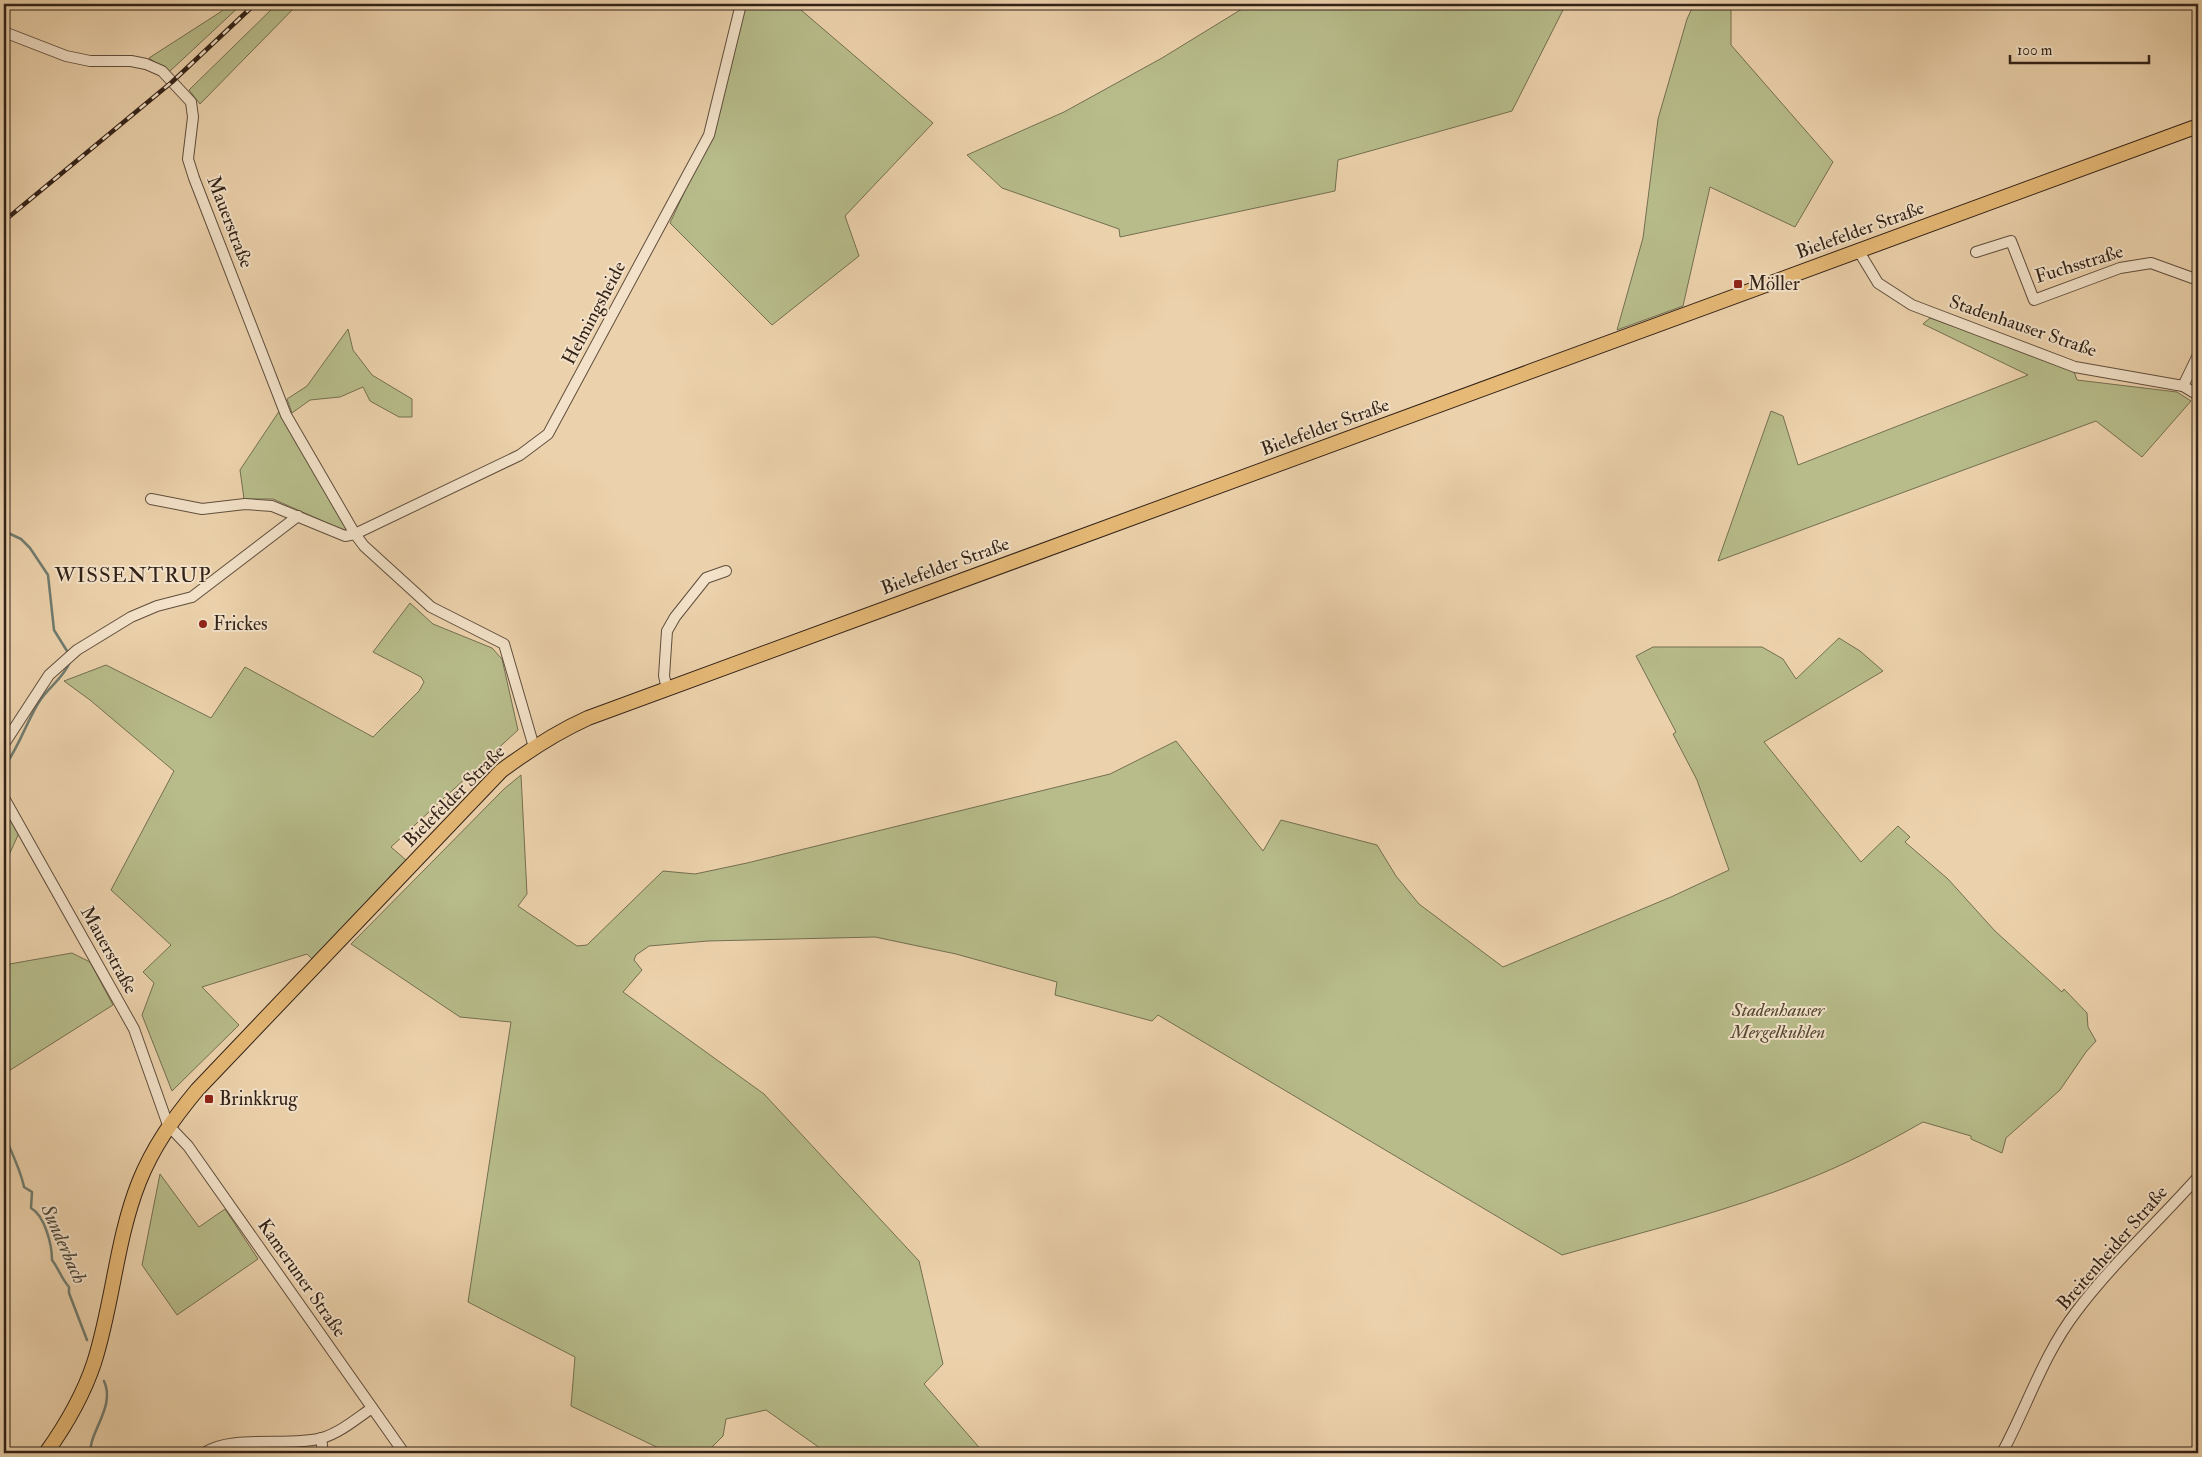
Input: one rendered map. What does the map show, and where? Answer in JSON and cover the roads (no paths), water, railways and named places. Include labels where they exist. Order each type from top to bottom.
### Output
[{"type":"main road","name":"Bielefelder Straße","points":[[46,1453],[68,1420],[87,1382],[99,1344],[130,1208],[146,1164],[168,1125],[197,1090],[501,771],[534,747],[562,730],[588,718],[2198,126]]},
{"type":"street","name":"Helmingsheide","points":[[355,534],[520,455],[548,434],[554,426],[708,134],[741,4]]},
{"type":"street","name":"Mauerstraße","points":[[4,32],[66,56],[90,61],[131,61],[146,64],[162,71],[191,102],[193,117],[188,159],[286,415],[355,534],[364,546],[431,607],[504,644],[534,747]]},
{"type":"street","name":"Fuchsstraße","points":[[1976,252],[2012,240],[2034,300],[2120,268],[2151,263],[2198,280]]},
{"type":"street","name":"Stadenhauser Straße","points":[[1858,250],[1878,283],[1912,305],[2075,367],[2184,386],[2198,395]]},
{"type":"street","points":[[2184,386],[2198,355]]},
{"type":"street","points":[[151,499],[202,509],[245,504],[272,506],[345,536],[355,534]]},
{"type":"street","points":[[4,744],[49,676],[77,650],[131,617],[158,606],[192,597],[298,516]]},
{"type":"street","points":[[667,689],[664,676],[667,631],[675,617],[706,578],[726,571]]},
{"type":"street","name":"Mauerstraße","points":[[4,798],[134,1029],[168,1125]]},
{"type":"street","name":"Kameruner Straße","points":[[168,1125],[188,1146],[404,1453]]},
{"type":"street","name":"Breitenheider Straße","points":[[2002,1453],[2053,1349],[2075,1313],[2115,1266],[2198,1177]]},
{"type":"street","points":[[204,1453],[215,1447],[229,1445],[321,1438],[341,1430],[372,1408]]},
{"type":"street","points":[[321,1438],[323,1453]]},
{"type":"waterway","name":"Sunderbach","points":[[4,531],[21,539],[30,548],[48,575],[54,630],[67,651]]},
{"type":"waterway","name":"Sunderbach","points":[[4,767],[39,702],[63,674],[70,662]]},
{"type":"waterway","name":"Sunderbach","points":[[4,1135],[24,1187],[32,1192],[31,1208],[44,1224],[51,1247],[52,1260],[69,1287],[69,1293],[87,1340]]},
{"type":"waterway","name":"Sunderbach","points":[[89,1453],[106,1402],[107,1395],[104,1381]]},
{"type":"railway","points":[[4,221],[172,82],[255,4]]},
{"type":"place","name":"Möller","points":[[1738,284]]},
{"type":"place","name":"Frickes","points":[[203,624]]},
{"type":"place","name":"Brinkkrug","points":[[209,1099]]},
{"type":"district","name":"WISSENTRUP","points":[[133,575]]},
{"type":"park label","name":"Stadenhauser Mergelkuhlen","points":[[1778,1021]]}]
